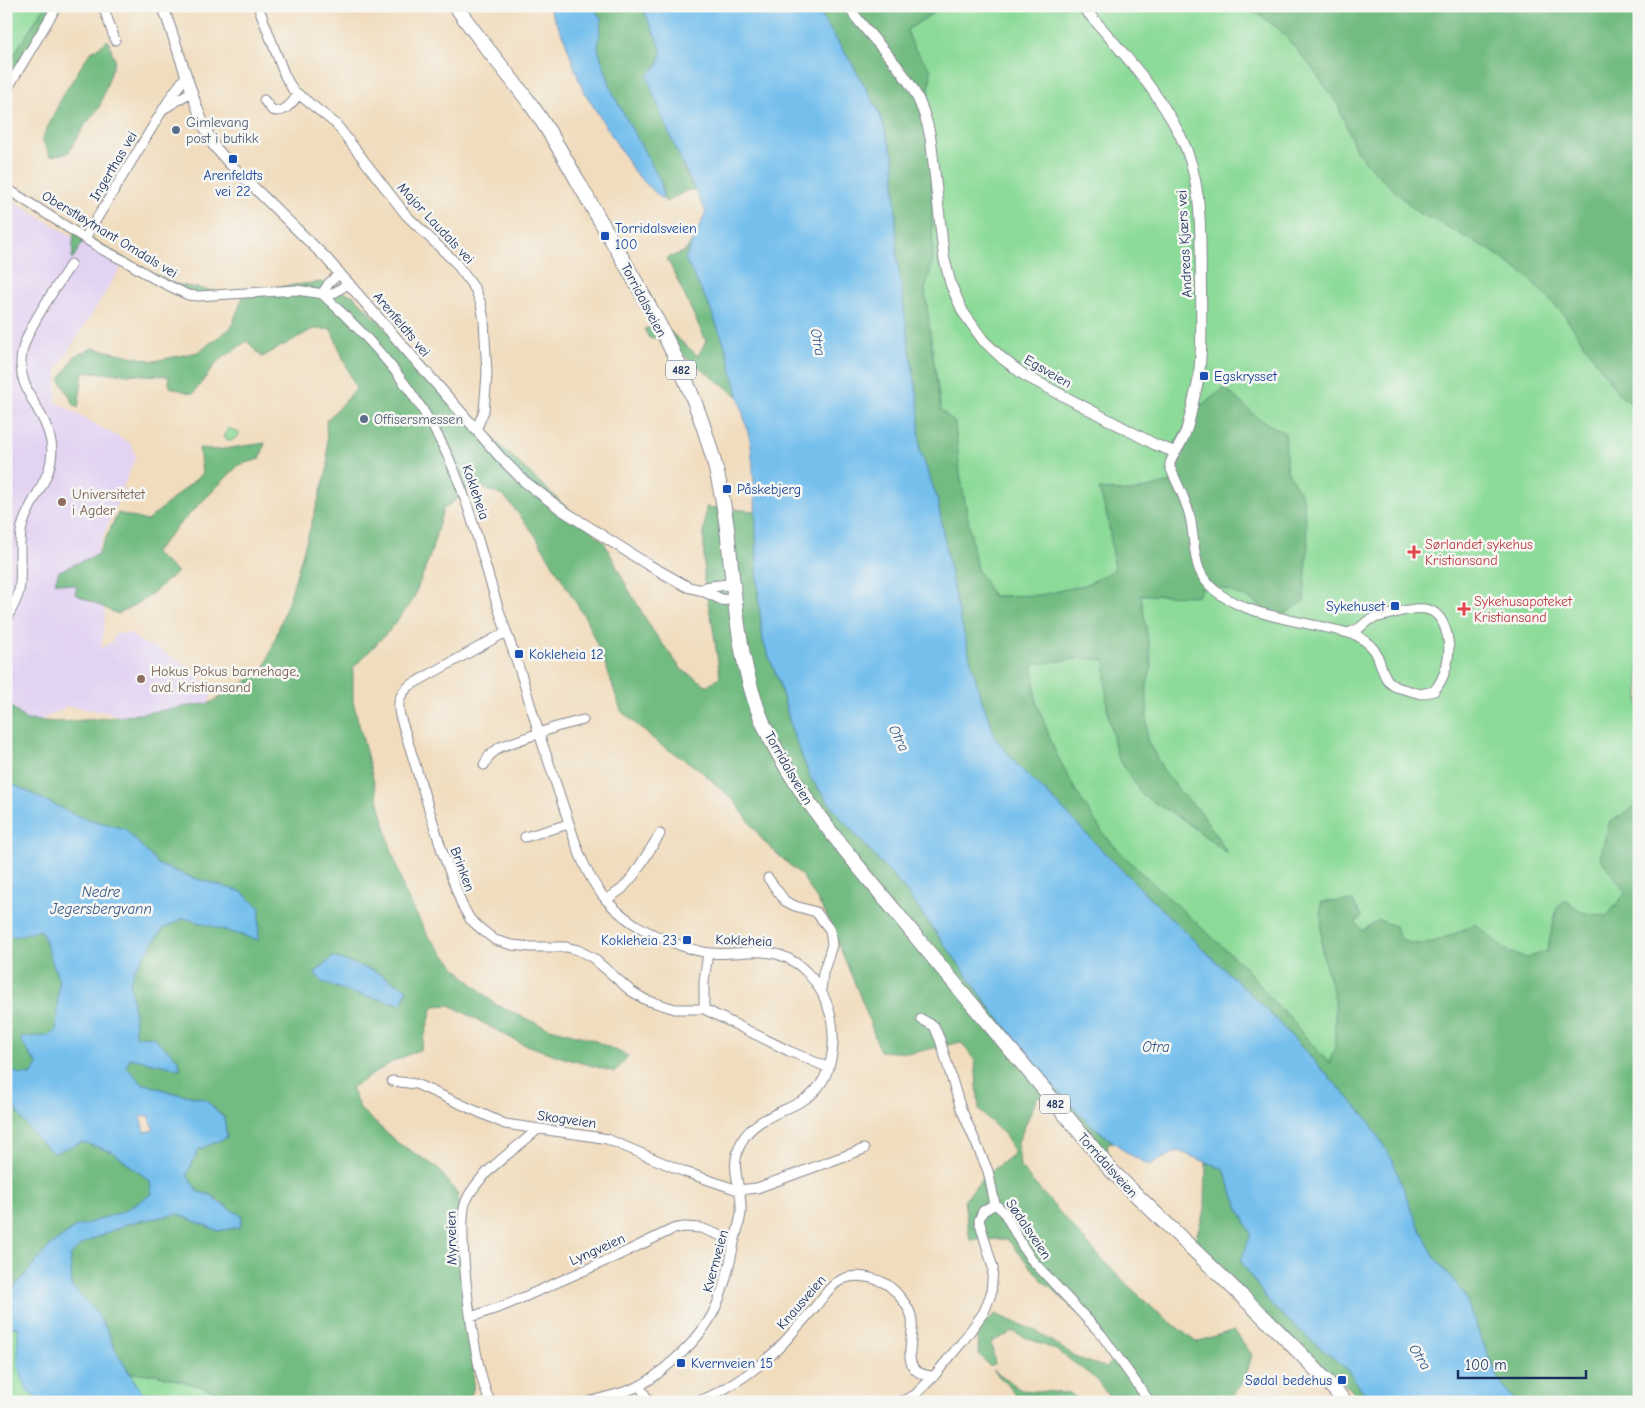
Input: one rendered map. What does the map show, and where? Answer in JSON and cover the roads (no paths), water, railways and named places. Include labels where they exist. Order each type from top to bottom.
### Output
[{"type":"main road","name":"Torridalsveien","points":[[456,6],[555,140],[682,370],[697,408],[716,470],[726,520],[732,584],[744,658],[761,719],[796,785],[834,838],[1109,1168],[1140,1200],[1288,1340],[1326,1378],[1345,1402]]},
{"type":"street","points":[[6,91],[57,6]]},
{"type":"street","points":[[103,6],[115,40]]},
{"type":"street","name":"Arenfeldts vei","points":[[163,6],[204,126],[214,146],[340,273],[476,430],[524,481],[562,510],[667,576],[723,600],[734,599]]},
{"type":"street","name":"Major Laudals vei","points":[[258,6],[285,76],[298,95],[336,124],[406,215],[455,262],[475,288],[484,320],[487,374],[484,411],[476,430]]},
{"type":"street","name":"Egsveien","points":[[848,6],[858,22],[905,78],[919,102],[928,126],[931,141],[944,258],[951,285],[963,312],[983,340],[1024,375],[1156,445],[1174,452]]},
{"type":"street","name":"Andreas Kjærs vei","points":[[1082,6],[1153,90],[1183,141],[1196,185],[1200,224],[1201,357],[1189,424],[1186,434],[1174,452]]},
{"type":"street","name":"Ingerthas vei","points":[[85,238],[176,89],[186,76]]},
{"type":"street","name":"Ingerthas vei","points":[[165,109],[192,91]]},
{"type":"street","points":[[264,100],[272,110],[280,111],[287,108],[298,95]]},
{"type":"street","name":"Oberstløytnant Omdals vei","points":[[6,188],[153,278],[188,295],[296,290],[331,295],[349,283]]},
{"type":"street","points":[[6,619],[14,606],[19,591],[22,528],[25,517],[48,474],[52,457],[47,427],[25,387],[21,370],[22,353],[25,341],[34,324],[71,264]]},
{"type":"street","points":[[322,294],[329,283],[340,273]]},
{"type":"street","name":"Kokleheia","points":[[322,294],[383,355],[418,402],[443,446],[464,494],[539,734],[587,874],[606,900],[632,924],[642,930],[665,940],[708,953],[774,953],[794,961],[802,967],[821,991],[829,1010],[834,1034],[834,1045],[829,1068],[824,1080],[809,1097],[761,1122],[746,1135],[738,1150],[735,1167],[738,1190]]},
{"type":"street","points":[[1174,452],[1170,467],[1184,497],[1190,517],[1196,559],[1203,575],[1221,596],[1255,611],[1350,632],[1358,636],[1369,643],[1376,653],[1386,677],[1392,685],[1421,694],[1434,691],[1440,684],[1449,653],[1448,642],[1443,621],[1428,608],[1405,610],[1369,620],[1360,629],[1350,632]]},
{"type":"street","points":[[701,590],[707,587],[732,584]]},
{"type":"street","name":"Brinken","points":[[506,632],[409,686],[398,700],[400,716],[423,790],[462,905],[475,924],[496,940],[520,946],[566,947],[578,950],[593,958],[631,991],[646,1000],[675,1009],[704,1009],[789,1051],[829,1068]]},
{"type":"street","points":[[484,766],[489,756],[500,747],[556,727],[583,720]]},
{"type":"street","points":[[526,837],[569,824]]},
{"type":"street","points":[[606,900],[622,889],[634,875],[660,834]]},
{"type":"street","points":[[768,878],[785,901],[816,912],[830,930],[832,945],[823,973],[821,991]]},
{"type":"street","points":[[704,1009],[704,981],[708,953]]},
{"type":"street","name":"Sødalsveien","points":[[921,1019],[934,1026],[940,1040],[960,1106],[988,1170],[995,1204],[1004,1212],[1022,1245],[1036,1264],[1102,1334],[1150,1402]]},
{"type":"street","name":"Skogveien","points":[[392,1081],[416,1084],[505,1124],[572,1132],[607,1140],[685,1172],[738,1190]]},
{"type":"street","name":"Myrveien","points":[[471,1317],[463,1242],[462,1221],[464,1205],[470,1192],[494,1166],[538,1129]]},
{"type":"street","points":[[738,1190],[757,1188],[864,1149]]},
{"type":"street","name":"Kvernveien","points":[[588,1402],[640,1386],[659,1373],[690,1346],[708,1323],[720,1300],[725,1284],[733,1244],[741,1217],[741,1198],[738,1190]]},
{"type":"street","points":[[901,1402],[915,1394],[934,1376],[981,1317],[988,1303],[993,1284],[993,1268],[979,1220],[983,1210],[995,1204]]},
{"type":"street","name":"Lyngveien","points":[[471,1317],[506,1305],[673,1229],[684,1227],[701,1228],[724,1237],[733,1244]]},
{"type":"street","name":"Knausveien","points":[[697,1402],[729,1386],[766,1359],[786,1340],[834,1283],[849,1277],[864,1276],[879,1280],[900,1297],[912,1319],[910,1341],[912,1364],[921,1373],[934,1376]]},
{"type":"street","points":[[471,1317],[475,1351],[481,1376],[487,1396],[492,1402]]},
{"type":"street","points":[[640,1386],[648,1402]]},
{"type":"water","points":[[548,6],[593,6],[601,19],[598,49],[614,96],[661,182],[663,200],[635,173],[582,88],[565,40]]},
{"type":"water","name":"Otra","points":[[642,6],[815,6],[854,67],[879,112],[894,158],[897,256],[918,400],[920,450],[937,498],[955,598],[979,692],[996,739],[1020,768],[1159,907],[1265,1008],[1367,1118],[1393,1161],[1411,1209],[1433,1255],[1464,1294],[1501,1384],[1516,1402],[1371,1402],[1346,1368],[1270,1304],[1241,1261],[1251,1234],[1234,1197],[1224,1169],[1178,1151],[1149,1165],[1129,1154],[1089,1123],[1054,1087],[993,1011],[905,890],[840,817],[810,777],[792,730],[779,682],[763,641],[758,593],[755,494],[751,444],[726,348],[708,303],[685,259],[706,212],[674,145],[647,76],[658,65],[662,51]]},
{"type":"water","name":"Nedre Jegersbergvann","points":[[6,781],[77,816],[125,829],[159,865],[194,878],[242,892],[260,908],[258,940],[184,918],[163,929],[134,970],[130,982],[135,1036],[153,1037],[179,1060],[180,1069],[130,1058],[126,1067],[142,1083],[174,1093],[205,1099],[224,1118],[227,1137],[198,1150],[187,1175],[198,1192],[211,1195],[218,1202],[242,1216],[240,1227],[218,1231],[178,1214],[129,1223],[82,1244],[70,1256],[72,1287],[96,1312],[107,1330],[115,1350],[142,1393],[173,1393],[189,1396],[190,1402],[42,1402],[28,1392],[18,1366],[18,1326],[6,1330],[6,1297],[48,1248],[74,1228],[122,1212],[152,1194],[150,1181],[113,1152],[82,1142],[54,1153],[28,1128],[6,1095],[6,1065],[18,1074],[31,1075],[38,1065],[20,1037],[47,1036],[56,1031],[59,981],[41,930],[13,937],[6,933]],"holes":[[[149,1115],[154,1130],[145,1132],[141,1117]]]},
{"type":"water","points":[[333,957],[372,970],[407,989],[402,1004],[352,993],[322,982],[315,973]]},
{"type":"place","name":"Gimlevang post i butikk","points":[[176,130]]},
{"type":"place","name":"Arenfeldts vei 22","points":[[233,159]]},
{"type":"place","name":"Torridalsveien 100","points":[[605,236]]},
{"type":"place","name":"Egskrysset","points":[[1204,376]]},
{"type":"place","name":"Offisersmessen","points":[[364,419]]},
{"type":"place","name":"Påskebjerg","points":[[727,489]]},
{"type":"place","name":"Universitetet i Agder","points":[[62,502]]},
{"type":"place","name":"Sørlandet sykehus Kristiansand","points":[[1414,552]]},
{"type":"place","name":"Sykehuset","points":[[1395,606]]},
{"type":"place","name":"Sykehusapoteket Kristiansand","points":[[1464,609]]},
{"type":"place","name":"Kokleheia 12","points":[[519,654]]},
{"type":"place","name":"Hokus Pokus barnehage, avd. Kristiansand","points":[[141,679]]},
{"type":"place","name":"Kokleheia 23","points":[[687,940]]},
{"type":"place","name":"Kvernveien 15","points":[[681,1363]]},
{"type":"place","name":"Sødal bedehus","points":[[1342,1380]]}]
